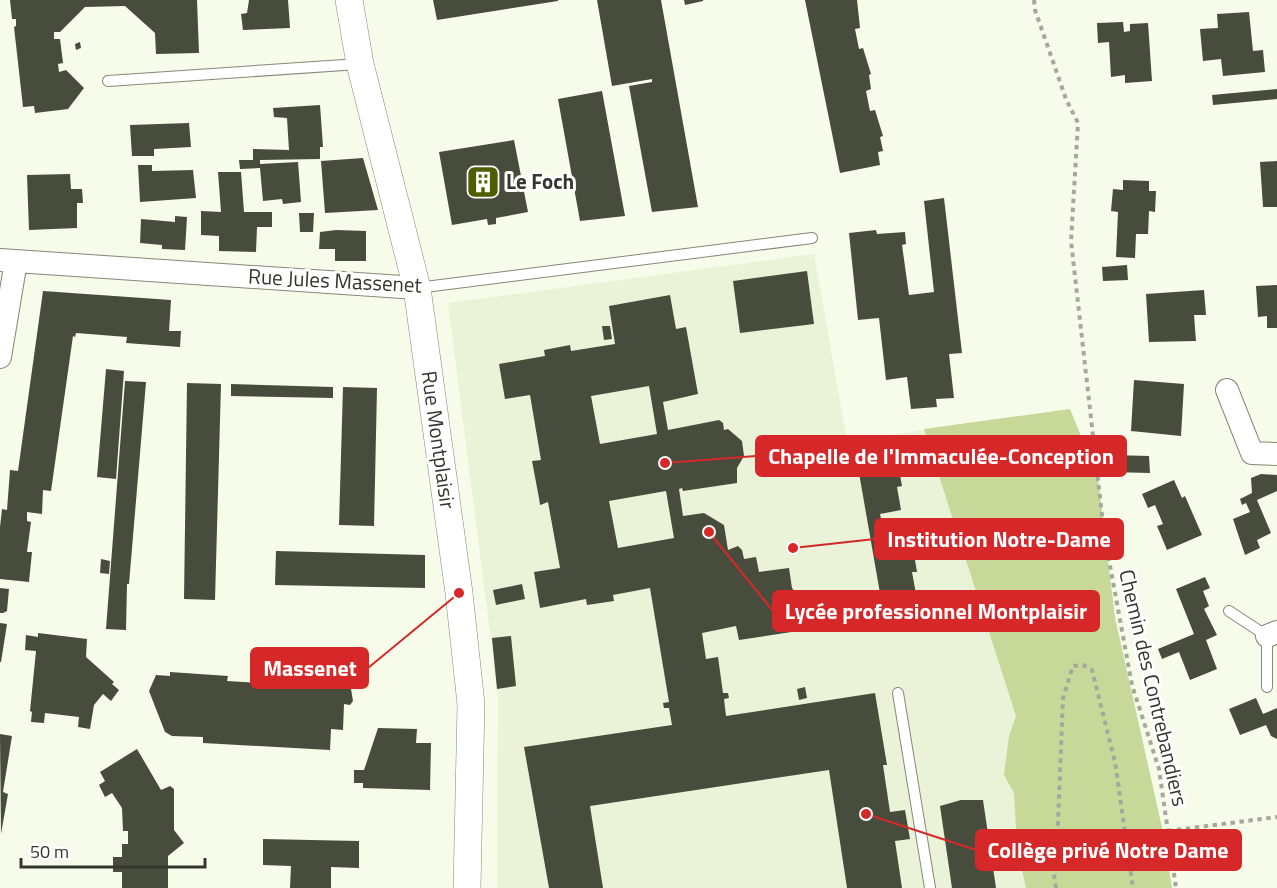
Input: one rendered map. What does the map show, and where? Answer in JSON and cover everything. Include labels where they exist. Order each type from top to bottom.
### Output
[{"type":"street","name":"Rue Montplaisir","points":[[349,0],[360,64],[417,288],[466,645],[471,704],[467,888]]},
{"type":"street","name":"Rue Jules Massenet","points":[[8,260],[417,288]]},
{"type":"street","points":[[0,357],[8,260]]},
{"type":"street","points":[[1227,390],[1252,453],[1277,454]]},
{"type":"lane","points":[[108,81],[360,64]]},
{"type":"lane","name":"Rue Jules Massenet","points":[[417,288],[812,238]]},
{"type":"lane","points":[[1229,610],[1272,634],[1267,687]]},
{"type":"lane","points":[[898,693],[930,888]]},
{"type":"path","name":"Chemin des Contrebandiers","points":[[1034,0],[1066,99],[1078,123],[1071,241],[1102,522],[1132,685],[1159,769],[1176,888]]},
{"type":"path","points":[[1057,886],[1052,859],[1058,823],[1063,698],[1073,666],[1083,665],[1092,670],[1115,762],[1133,888]]},
{"type":"path","points":[[1168,831],[1277,817]]},
{"type":"shaded area","points":[[814,254],[847,441],[1070,409],[1098,478],[1115,618],[1163,832],[1172,888],[497,888],[498,696],[448,303]]},
{"type":"green space","points":[[1070,409],[1098,478],[1115,618],[1163,832],[1172,888],[1026,888],[1017,847],[1014,793],[1004,775],[1009,736],[1016,716],[924,429]]},
{"type":"building","points":[[10,0],[197,0],[199,53],[156,54],[155,33],[125,6],[85,7],[60,32],[54,32],[54,39],[60,39],[63,63],[58,64],[59,72],[66,70],[84,88],[68,109],[35,113],[34,106],[23,107],[14,27],[16,19],[12,19]]},
{"type":"building","points":[[249,0],[288,0],[290,28],[243,30],[241,14],[247,13]]},
{"type":"building","points":[[433,0],[558,0],[558,1],[437,20]]},
{"type":"building","points":[[597,0],[661,0],[698,207],[652,212],[629,86],[652,82],[652,79],[612,86]]},
{"type":"building","points":[[684,0],[703,0],[703,1],[685,5]]},
{"type":"building","points":[[805,0],[857,0],[860,28],[855,29],[859,49],[863,48],[871,74],[869,75],[871,89],[866,91],[870,111],[875,110],[883,136],[880,137],[883,151],[878,152],[880,165],[840,173]]},
{"type":"building","points":[[1249,12],[1253,51],[1263,50],[1265,72],[1223,76],[1221,59],[1203,61],[1200,29],[1218,28],[1217,14]]},
{"type":"building","points":[[1123,22],[1124,32],[1130,31],[1130,24],[1148,23],[1152,81],[1125,83],[1125,75],[1111,77],[1109,42],[1098,43],[1097,23]]},
{"type":"building","points":[[80,42],[81,48],[76,50],[75,44]]},
{"type":"building","points":[[1277,89],[1277,99],[1213,105],[1212,95]]},
{"type":"building","points":[[602,91],[625,216],[580,221],[558,99]]},
{"type":"building","points":[[320,105],[323,147],[320,147],[320,159],[260,160],[260,164],[298,162],[301,202],[283,204],[282,199],[263,201],[260,168],[240,169],[239,160],[253,160],[253,149],[289,150],[287,118],[274,117],[273,108]]},
{"type":"building","points":[[189,123],[191,147],[154,149],[154,156],[132,156],[130,125]]},
{"type":"building","name":"Le Foch","points":[[514,140],[528,212],[496,218],[496,224],[488,225],[487,219],[452,225],[439,152]]},
{"type":"building","points":[[363,158],[378,210],[325,213],[321,161]]},
{"type":"building","points":[[1277,161],[1277,207],[1263,207],[1260,162]]},
{"type":"building","points":[[138,165],[152,165],[152,171],[193,170],[196,198],[140,202]]},
{"type":"building","points":[[218,172],[241,172],[244,212],[272,212],[272,227],[257,227],[256,252],[219,251],[219,236],[201,235],[201,211],[221,212]]},
{"type":"building","points":[[70,174],[71,189],[82,189],[83,203],[77,203],[77,228],[29,230],[27,175]]},
{"type":"building","points":[[1123,180],[1149,181],[1149,191],[1156,191],[1155,212],[1149,211],[1148,234],[1136,234],[1135,258],[1116,257],[1118,212],[1111,211],[1113,189],[1123,190]]},
{"type":"building","points":[[944,198],[962,353],[949,354],[954,398],[936,399],[937,407],[911,409],[907,377],[886,380],[879,318],[858,320],[849,233],[876,230],[877,234],[905,232],[906,244],[902,245],[909,295],[934,292],[924,201]]},
{"type":"building","points":[[299,213],[314,213],[313,232],[300,232]]},
{"type":"building","points":[[175,216],[187,217],[185,250],[162,249],[162,245],[140,243],[141,219],[175,222]]},
{"type":"building","points":[[366,231],[366,261],[335,261],[335,249],[319,249],[320,232]]},
{"type":"building","points":[[1127,265],[1128,280],[1103,281],[1102,267]]},
{"type":"building","points":[[807,271],[814,324],[740,333],[733,281]]},
{"type":"building","points":[[1277,285],[1277,328],[1267,328],[1267,316],[1258,317],[1256,286]]},
{"type":"building","points":[[1204,290],[1206,315],[1194,315],[1196,341],[1149,342],[1146,294]]},
{"type":"building","points":[[43,291],[171,300],[169,331],[181,331],[180,347],[126,343],[127,337],[76,333],[75,337],[73,336],[51,491],[43,490],[42,514],[27,512],[27,521],[31,522],[27,552],[32,552],[29,582],[0,579],[0,527],[2,509],[7,510],[10,470],[18,471]]},
{"type":"building","points":[[670,295],[676,329],[686,327],[698,394],[663,402],[668,430],[719,420],[723,423],[724,430],[728,429],[742,441],[744,456],[737,468],[737,483],[683,491],[682,488],[679,489],[683,516],[704,513],[724,525],[728,550],[738,546],[742,550],[744,559],[756,557],[759,572],[789,568],[792,588],[804,604],[794,606],[798,631],[739,640],[736,626],[702,633],[706,659],[718,657],[723,693],[728,693],[729,698],[724,699],[726,716],[875,693],[887,765],[883,765],[890,812],[905,810],[910,839],[895,841],[902,888],[847,888],[829,770],[590,806],[603,888],[549,888],[524,747],[672,725],[669,708],[664,708],[663,703],[669,702],[650,588],[613,595],[614,601],[587,605],[586,599],[540,608],[534,572],[560,568],[548,502],[540,505],[532,461],[541,460],[530,395],[505,399],[499,364],[545,356],[544,350],[570,345],[571,351],[615,344],[609,306]],"holes":[[[649,386],[657,434],[600,444],[591,396]],[[666,491],[674,538],[618,548],[609,501]]]},
{"type":"building","points":[[602,326],[610,326],[612,339],[604,340]]},
{"type":"building","points":[[106,369],[124,371],[116,479],[97,477]]},
{"type":"building","points":[[1134,380],[1184,384],[1181,436],[1131,431]]},
{"type":"building","points":[[125,381],[146,382],[129,584],[127,584],[126,630],[106,629]]},
{"type":"building","points":[[187,383],[221,384],[215,600],[184,599]]},
{"type":"building","points":[[231,384],[333,387],[333,398],[231,396]]},
{"type":"building","points":[[343,387],[377,388],[374,526],[339,525]]},
{"type":"building","points":[[893,437],[902,486],[897,487],[901,510],[880,514],[884,532],[905,528],[909,549],[913,548],[917,572],[912,572],[916,594],[881,599],[855,450],[879,446],[877,440]]},
{"type":"building","points":[[1112,455],[1149,456],[1150,473],[1111,472]]},
{"type":"building","points":[[1261,474],[1277,475],[1277,491],[1257,500],[1271,533],[1257,540],[1260,548],[1245,555],[1233,519],[1250,512],[1246,503],[1242,505],[1240,499],[1252,493],[1251,478]]},
{"type":"building","points":[[1174,480],[1182,498],[1185,496],[1202,535],[1167,550],[1157,526],[1163,524],[1155,505],[1148,508],[1142,494]]},
{"type":"building","points":[[276,551],[425,555],[425,588],[275,585]]},
{"type":"building","points":[[101,559],[110,561],[109,574],[100,573]]},
{"type":"building","points":[[1205,577],[1210,588],[1203,591],[1209,606],[1204,609],[1217,635],[1206,640],[1217,669],[1190,680],[1179,652],[1162,659],[1158,649],[1194,634],[1176,589]]},
{"type":"building","points":[[522,584],[525,599],[496,605],[493,590]]},
{"type":"building","points":[[0,588],[9,589],[7,611],[3,613],[0,613]]},
{"type":"building","points":[[0,623],[7,624],[1,662],[0,662]]},
{"type":"building","points":[[38,633],[87,639],[86,657],[114,682],[112,684],[119,690],[111,701],[103,694],[94,705],[90,729],[78,727],[79,717],[45,713],[44,723],[31,722],[36,651],[25,650],[26,635],[38,637]]},
{"type":"building","points":[[511,636],[516,686],[497,689],[492,638]]},
{"type":"building","points":[[170,672],[228,676],[227,681],[277,684],[277,679],[333,682],[333,688],[351,689],[353,701],[350,705],[344,704],[343,730],[331,729],[330,750],[203,743],[203,737],[172,736],[165,732],[149,691],[156,675],[170,676]]},
{"type":"building","points":[[805,687],[807,698],[799,700],[797,689]]},
{"type":"building","points":[[1256,698],[1263,714],[1277,708],[1277,739],[1271,736],[1266,725],[1240,735],[1229,709]]},
{"type":"building","points":[[378,728],[417,729],[416,743],[431,743],[430,790],[363,788],[363,783],[354,783],[354,770],[364,770]]},
{"type":"building","points":[[0,734],[12,736],[3,792],[8,794],[1,834]]},
{"type":"building","points":[[137,749],[161,790],[170,786],[174,789],[174,830],[184,843],[168,856],[168,888],[122,888],[122,872],[113,872],[113,857],[122,857],[122,844],[128,844],[128,831],[123,831],[122,808],[112,793],[105,797],[99,785],[105,781],[100,772]]},
{"type":"building","points":[[961,800],[983,800],[996,888],[952,888],[940,806]]},
{"type":"building","points":[[263,839],[359,841],[359,868],[331,867],[331,888],[290,888],[291,866],[263,865]]},
{"type":"place","name":"Le Foch","points":[[483,182]]},
{"type":"place","name":"Chapelle de l'Immaculée-Conception","points":[[665,463]]},
{"type":"place","name":"Lycée professionnel Montplaisir","points":[[709,532]]},
{"type":"place","name":"Institution Notre-Dame","points":[[793,548]]},
{"type":"place","name":"Massenet","points":[[459,593]]},
{"type":"place","name":"Collège privé Notre Dame","points":[[866,814]]}]
